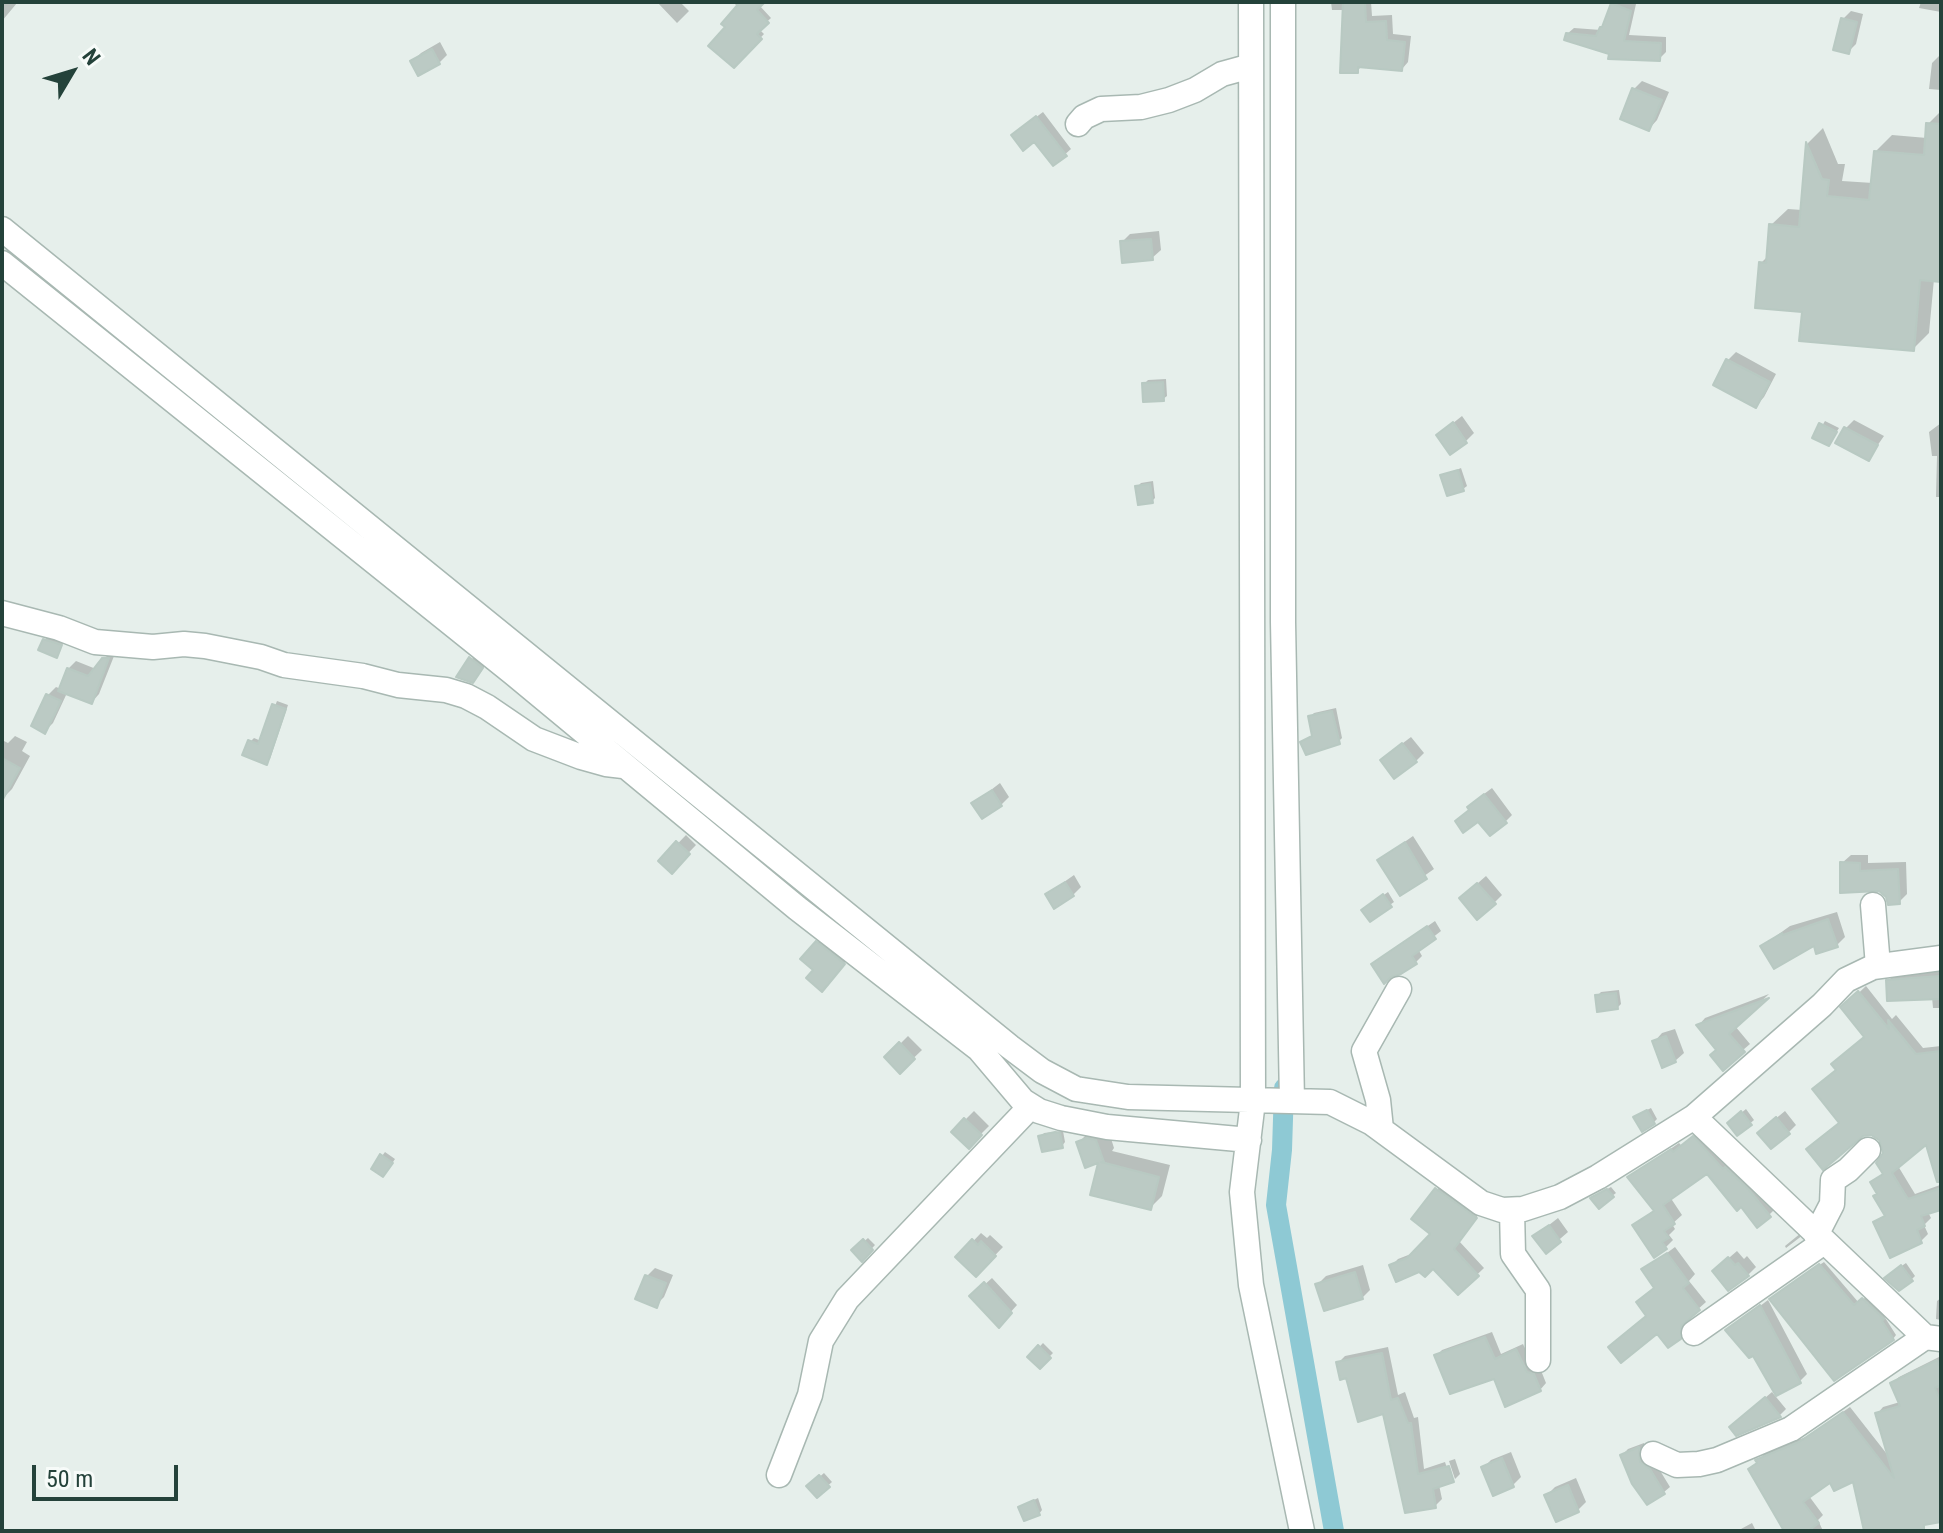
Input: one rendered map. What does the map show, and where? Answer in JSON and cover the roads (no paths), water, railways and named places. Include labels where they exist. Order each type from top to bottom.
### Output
[{"type":"street","points":[[1251,2],[1271,1101]]},
{"type":"street","points":[[1283,2],[1283,607],[1271,1101],[1249,1140],[1242,1192],[1251,1285],[1302,1531]]},
{"type":"street","points":[[1078,124],[1084,117],[1101,109],[1141,107],[1169,100],[1195,90],[1222,74],[1251,66]]},
{"type":"street","points":[[2,229],[1042,1071],[1076,1089],[1128,1097],[1330,1102],[1381,1129],[1481,1203],[1512,1210],[1523,1209],[1560,1197],[1598,1177],[1694,1117],[1822,1005],[1846,980],[1878,966],[1941,958]]},
{"type":"street","points":[[2,263],[270,476],[713,836],[797,908],[979,1049],[1023,1101],[1061,1118],[1107,1127],[1249,1140]]},
{"type":"street","points":[[2,613],[59,628],[95,642],[153,647],[184,644],[205,646],[253,655],[284,665],[446,690],[487,707],[534,739],[581,757],[625,766]]},
{"type":"street","points":[[1873,905],[1878,966]]},
{"type":"street","points":[[1381,1129],[1378,1100],[1364,1051],[1399,989]]},
{"type":"street","points":[[779,1475],[810,1395],[821,1341],[847,1299],[1031,1106]]},
{"type":"street","points":[[1653,1454],[1677,1465],[1717,1460],[1791,1429],[1933,1338],[1820,1238],[1694,1117]]},
{"type":"street","points":[[1694,1333],[1820,1238],[1832,1204],[1833,1180],[1868,1150]]},
{"type":"street","points":[[1512,1210],[1513,1254],[1538,1290],[1538,1360]]},
{"type":"waterway","points":[[1284,1088],[1276,1205],[1334,1531]]}]
